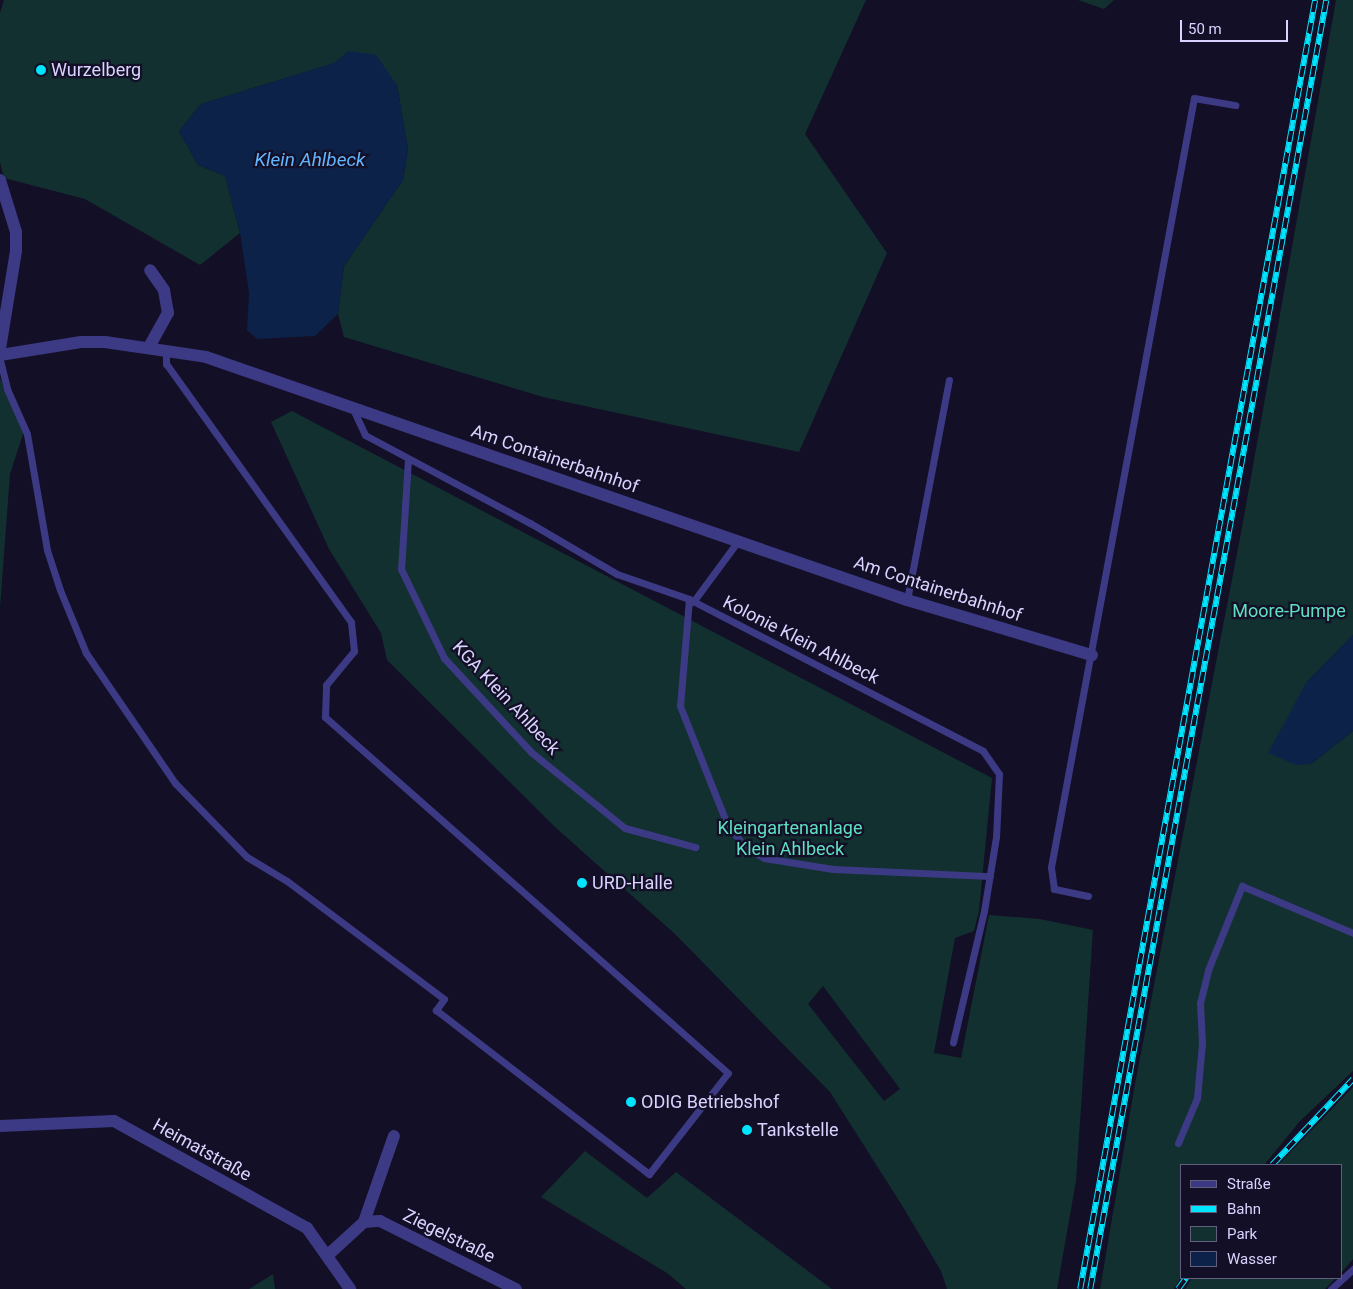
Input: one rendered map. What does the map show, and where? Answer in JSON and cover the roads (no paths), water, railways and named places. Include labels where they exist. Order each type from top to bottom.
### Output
[{"type":"street","points":[[0,180],[16,232],[16,251],[0,350]]},
{"type":"street","points":[[149,347],[168,313],[164,290],[150,270]]},
{"type":"street","name":"Am Containerbahnhof","points":[[0,355],[81,342],[166,349],[206,357],[739,540],[907,600],[1092,655]]},
{"type":"street","name":"Heimatstraße","points":[[0,1126],[114,1121],[307,1228],[350,1289]]},
{"type":"street","points":[[328,1256],[364,1222],[394,1136]]},
{"type":"street","name":"Ziegelstraße","points":[[364,1222],[380,1221],[516,1289]]},
{"type":"lane","points":[[1088,896],[1054,890],[1051,867],[1092,655],[1194,98],[1235,105]]},
{"type":"lane","points":[[0,360],[7,389],[27,434],[47,550],[60,590],[86,653],[175,783],[247,857],[287,881],[444,999],[436,1010],[649,1174],[728,1073],[326,717],[326,685],[354,651],[351,622],[166,364],[166,349]]},
{"type":"lane","points":[[907,600],[949,380]]},
{"type":"lane","name":"Kolonie Klein Ahlbeck","points":[[352,407],[365,435],[530,522],[617,574],[691,600],[983,751],[999,774],[996,837],[990,876],[953,1042]]},
{"type":"lane","name":"KGA Klein Ahlbeck","points":[[408,459],[401,569],[444,658],[531,752],[625,828],[695,847]]},
{"type":"lane","points":[[739,540],[691,600],[680,706],[727,824],[745,848],[764,858],[833,869],[990,876]]},
{"type":"lane","points":[[1178,1143],[1197,1098],[1202,1043],[1200,1003],[1208,970],[1242,886],[1353,933]]},
{"type":"lane","points":[[1343,1278],[1353,1269]]},
{"type":"lane","points":[[1331,1289],[1342,1279]]},
{"type":"water","name":"Klein Ahlbeck","points":[[349,51],[376,55],[397,85],[408,149],[403,180],[344,266],[338,314],[315,336],[257,339],[247,330],[249,293],[240,233],[225,176],[198,165],[179,131],[201,104],[334,63]]},
{"type":"water","points":[[1353,635],[1353,731],[1311,764],[1296,765],[1268,753],[1306,683]]},
{"type":"railway","points":[[1080,1289],[1315,0]]},
{"type":"railway","points":[[1090,1289],[1326,0]]},
{"type":"railway","points":[[1273,1164],[1353,1079]]},
{"type":"railway","points":[[1178,1289],[1185,1279]]},
{"type":"place","name":"Wurzelberg","points":[[41,70]]},
{"type":"place","name":"URD-Halle","points":[[582,883]]},
{"type":"place","name":"ODIG Betriebshof","points":[[631,1102]]},
{"type":"place","name":"Tankstelle","points":[[747,1130]]},
{"type":"park label","name":"Moore-Pumpe","points":[[1289,611]]},
{"type":"park label","name":"Kleingartenanlage Klein Ahlbeck","points":[[790,840]]}]
